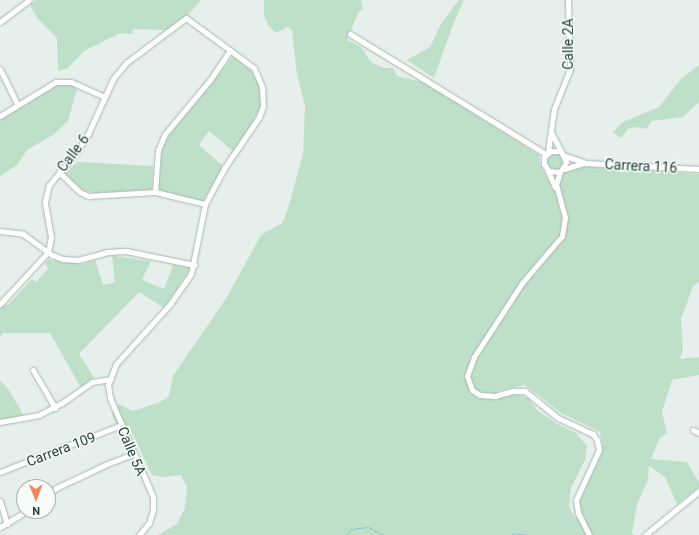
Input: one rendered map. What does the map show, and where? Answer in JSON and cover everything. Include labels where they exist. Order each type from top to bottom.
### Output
[{"type":"street","points":[[0,22],[29,0]]},
{"type":"street","name":"Calle 2A","points":[[546,154],[554,109],[570,69],[568,0]]},
{"type":"street","name":"Calle 6","points":[[48,252],[51,237],[45,196],[49,185],[88,134],[113,79],[126,63],[186,18],[230,50]]},
{"type":"street","points":[[350,34],[538,150],[546,154],[560,151]]},
{"type":"street","points":[[0,422],[21,420],[54,408],[92,382],[111,379],[116,364],[171,303],[195,265],[205,204],[263,106],[261,80],[254,68],[230,50],[210,80],[164,134],[158,150],[155,192]]},
{"type":"street","points":[[0,69],[17,104]]},
{"type":"street","points":[[0,116],[17,104],[56,82],[64,81],[105,97]]},
{"type":"street","points":[[551,132],[560,151],[565,156],[562,170],[556,180],[565,217],[562,236],[522,283],[474,357],[467,376],[472,390],[480,395],[495,396],[513,391],[525,391],[558,418],[593,434],[597,440],[598,450],[576,500],[578,513],[589,535]]},
{"type":"street","points":[[546,154],[547,169],[557,189]]},
{"type":"street","name":"Carrera 116","points":[[565,156],[584,163],[699,169]]},
{"type":"street","name":"Carrera 116","points":[[562,170],[584,163]]},
{"type":"street","points":[[547,169],[554,173],[562,170]]},
{"type":"street","points":[[59,172],[76,189],[88,196],[155,192],[205,204]]},
{"type":"street","points":[[0,231],[23,234],[48,252],[63,259],[78,260],[107,252],[126,250],[195,265]]},
{"type":"street","points":[[0,304],[48,252]]},
{"type":"street","points":[[34,370],[54,408]]},
{"type":"street","name":"Calle 5A","points":[[111,379],[110,394],[121,425],[153,497],[153,510],[149,523],[139,535]]},
{"type":"street","name":"Carrera 109","points":[[0,472],[121,425]]},
{"type":"street","points":[[693,430],[699,433]]},
{"type":"street","points":[[56,488],[107,464],[133,454]]},
{"type":"street","points":[[645,535],[699,491]]},
{"type":"street","points":[[0,501],[7,524]]},
{"type":"street","points":[[0,527],[16,518]]},
{"type":"green space","points":[[36,0],[201,0],[188,15],[168,30],[133,29],[132,34],[120,33],[84,51],[68,68],[58,71],[57,38],[37,18],[30,5]]},
{"type":"green space","points":[[264,0],[361,0],[363,9],[358,13],[347,40],[361,47],[371,62],[384,68],[393,68],[397,76],[426,83],[539,155],[540,164],[551,185],[559,181],[560,175],[574,166],[699,174],[699,282],[693,286],[681,319],[683,350],[680,359],[699,357],[699,375],[672,380],[662,412],[667,433],[659,439],[651,459],[687,462],[699,482],[699,487],[677,504],[665,477],[649,466],[648,480],[637,505],[632,533],[634,535],[158,535],[177,524],[185,508],[187,487],[181,475],[163,477],[152,475],[129,426],[117,427],[112,414],[119,404],[133,411],[160,402],[169,396],[173,376],[227,297],[261,235],[282,223],[287,212],[303,154],[305,106],[297,75],[292,31],[288,27],[276,33],[268,25],[264,15]],"holes":[[[525,385],[561,413],[600,432],[603,446],[579,500],[583,517],[575,518],[569,507],[571,488],[585,460],[587,446],[576,433],[559,425],[538,411],[528,398],[514,394],[494,399],[498,391]]]},
{"type":"green space","points":[[459,0],[464,0],[452,27],[434,78],[407,60],[430,47],[442,22]]},
{"type":"green space","points":[[233,56],[250,70],[259,82],[262,103],[250,128],[233,151],[209,131],[199,145],[223,166],[204,202],[159,190],[162,144]]},
{"type":"green space","points":[[699,65],[699,102],[683,117],[652,121],[646,129],[637,127],[628,129],[621,138],[613,132],[623,122],[659,107],[681,79]]},
{"type":"green space","points":[[56,82],[78,85],[68,121],[53,135],[27,150],[17,165],[0,176],[0,116]]},
{"type":"green space","points":[[548,152],[563,153],[564,169],[549,171],[544,157]]},
{"type":"green space","points":[[78,162],[153,166],[152,191],[98,193],[83,191],[65,174]]},
{"type":"green space","points":[[112,256],[151,261],[142,280],[164,289],[173,265],[191,268],[164,308],[139,292],[79,354],[94,377],[81,388],[50,333],[3,333],[0,337],[0,307],[9,304],[32,279],[36,282],[48,269],[45,263],[48,260],[84,264],[95,259],[103,285],[115,282]]},
{"type":"green space","points":[[0,380],[9,390],[24,416],[0,419]]},
{"type":"waterway","points":[[346,535],[351,529],[368,527],[383,535]]},
{"type":"waterway","points":[[511,535],[513,533],[527,535]]}]
